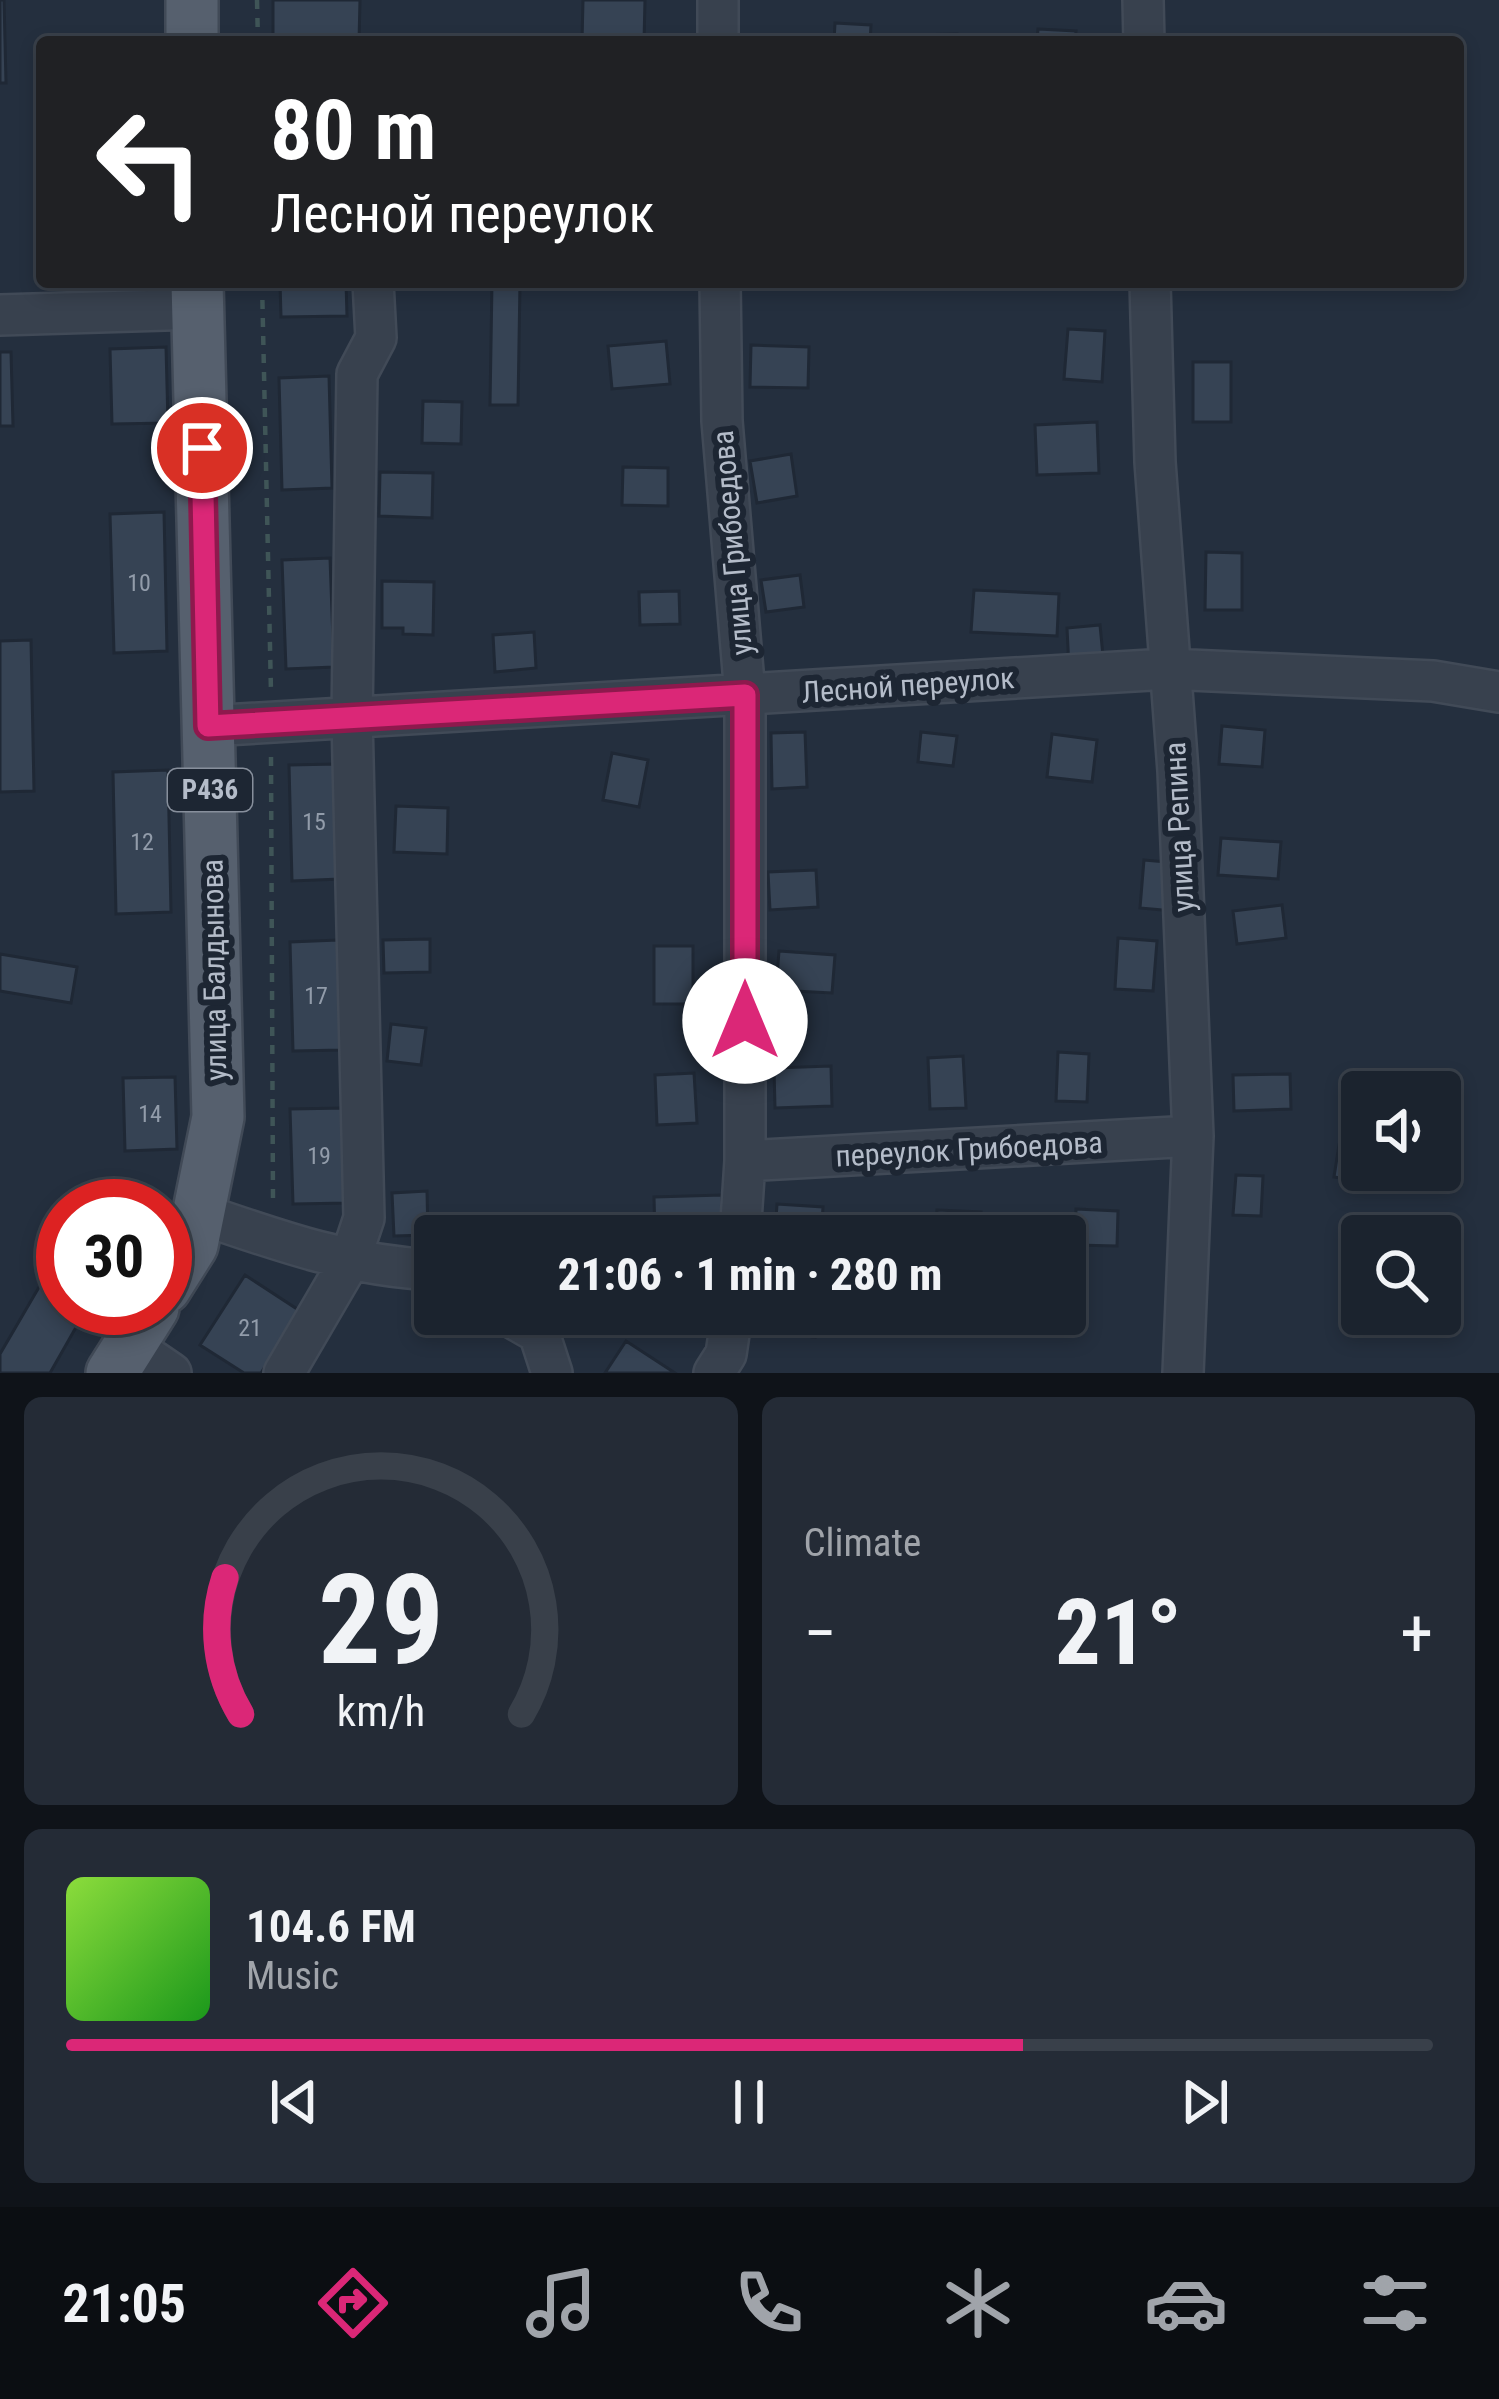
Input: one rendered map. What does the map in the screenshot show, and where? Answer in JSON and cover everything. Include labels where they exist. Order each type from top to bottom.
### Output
[{"type":"main road","points":[[192,0],[193,36]]},
{"type":"main road","name":"улица Балдынова","points":[[192,1245],[218,1118],[198,295]]},
{"type":"street","points":[[1143,0],[1144,36]]},
{"type":"street","points":[[719,36],[727,1]]},
{"type":"street","points":[[284,1373],[350,1260],[364,1218],[352,718],[357,374],[376,338],[373,288]]},
{"type":"street","name":"улица Грибоедова","points":[[720,288],[722,421],[745,695],[741,1215]]},
{"type":"street","name":"улица Репина","points":[[1150,288],[1155,462],[1178,771],[1192,1136],[1183,1373]]},
{"type":"street","points":[[0,315],[198,295]]},
{"type":"street","name":"Лесной переулок","points":[[208,726],[1168,669],[1433,681],[1499,692]]},
{"type":"street","name":"переулок Грибоедова","points":[[745,1161],[1192,1136]]},
{"type":"street","points":[[198,1213],[312,1253],[414,1268]]},
{"type":"street","points":[[540,1335],[552,1373]]},
{"type":"street","points":[[715,1373],[726,1354],[729,1335]]},
{"type":"path","points":[[257,0],[258,36]]},
{"type":"path","points":[[262,288],[271,722],[273,1202],[265,1237]]},
{"type":"building","points":[[0,0],[4,0],[6,83],[0,83]]},
{"type":"building","points":[[273,0],[360,0],[359,36],[273,36]]},
{"type":"building","points":[[583,0],[645,0],[644,36],[582,36]]},
{"type":"building","points":[[835,23],[871,25],[870,36],[834,36]]},
{"type":"building","points":[[1038,29],[1076,31],[1076,36],[1037,36]]},
{"type":"building","points":[[280,288],[346,288],[347,316],[281,317]]},
{"type":"building","points":[[492,288],[520,288],[518,405],[490,405]]},
{"type":"building","points":[[1068,329],[1105,331],[1102,382],[1064,379]]},
{"type":"building","points":[[666,341],[670,384],[612,389],[608,346]]},
{"type":"building","points":[[751,345],[809,347],[808,388],[750,387]]},
{"type":"building","points":[[166,347],[168,423],[112,424],[110,349]]},
{"type":"building","points":[[0,352],[11,352],[13,426],[0,426]]},
{"type":"building","points":[[1193,362],[1231,362],[1231,422],[1193,422]]},
{"type":"building","points":[[329,376],[332,488],[282,490],[279,378]]},
{"type":"building","points":[[423,401],[462,402],[461,444],[422,443]]},
{"type":"building","points":[[1097,422],[1099,473],[1037,475],[1035,425]]},
{"type":"building","points":[[791,454],[797,496],[757,503],[750,461]]},
{"type":"building","points":[[623,467],[668,468],[668,506],[622,505]]},
{"type":"building","points":[[380,472],[433,473],[432,518],[379,516]]},
{"type":"building","points":[[164,512],[167,651],[114,653],[110,514]]},
{"type":"building","points":[[1206,552],[1242,553],[1242,610],[1205,610]]},
{"type":"building","points":[[330,558],[334,667],[286,669],[282,560]]},
{"type":"building","points":[[800,575],[804,607],[766,612],[761,580]]},
{"type":"building","points":[[382,581],[434,582],[433,635],[382,628]]},
{"type":"building","points":[[974,590],[1059,594],[1057,636],[971,632]]},
{"type":"building","points":[[679,591],[680,624],[640,625],[639,592]]},
{"type":"building","points":[[1100,625],[1104,666],[1069,668],[1067,628]]},
{"type":"building","points":[[534,632],[536,668],[495,672],[493,635]]},
{"type":"building","points":[[31,640],[34,791],[0,792],[0,641]]},
{"type":"building","points":[[1222,726],[1265,730],[1262,767],[1219,764]]},
{"type":"building","points":[[805,732],[807,787],[772,789],[771,733]]},
{"type":"building","points":[[921,732],[957,736],[953,766],[918,762]]},
{"type":"building","points":[[1052,734],[1097,740],[1092,782],[1047,777]]},
{"type":"building","points":[[612,753],[648,760],[639,807],[603,800]]},
{"type":"building","points":[[337,764],[340,879],[292,881],[289,765]]},
{"type":"building","points":[[168,770],[171,912],[116,914],[113,772]]},
{"type":"building","points":[[396,806],[448,808],[447,854],[394,852]]},
{"type":"building","points":[[1221,838],[1281,842],[1278,879],[1218,875]]},
{"type":"building","points":[[1144,860],[1178,863],[1174,911],[1140,908]]},
{"type":"building","points":[[816,870],[818,907],[770,910],[768,872]]},
{"type":"building","points":[[1282,905],[1286,938],[1237,944],[1233,911]]},
{"type":"building","points":[[1118,938],[1157,941],[1153,991],[1115,989]]},
{"type":"building","points":[[430,939],[430,972],[384,973],[383,940]]},
{"type":"building","points":[[338,940],[341,1050],[293,1051],[290,942]]},
{"type":"building","points":[[654,946],[693,946],[693,1004],[654,1004]]},
{"type":"building","points":[[779,951],[835,955],[832,993],[776,990]]},
{"type":"building","points":[[0,954],[77,967],[71,1003],[0,991]]},
{"type":"building","points":[[391,1024],[426,1028],[421,1065],[387,1061]]},
{"type":"building","points":[[1058,1052],[1089,1054],[1087,1102],[1056,1101]]},
{"type":"building","points":[[963,1056],[966,1108],[930,1109],[928,1058]]},
{"type":"building","points":[[831,1066],[832,1106],[775,1108],[774,1068]]},
{"type":"building","points":[[694,1073],[697,1123],[657,1125],[655,1075]]},
{"type":"building","points":[[1290,1074],[1291,1109],[1234,1111],[1233,1075]]},
{"type":"building","points":[[175,1077],[177,1149],[125,1151],[123,1078]]},
{"type":"building","points":[[345,1108],[348,1203],[293,1204],[290,1109]]},
{"type":"building","points":[[1339,1145],[1341,1145],[1341,1178],[1334,1177]]},
{"type":"building","points":[[1236,1175],[1263,1176],[1261,1216],[1233,1215]]},
{"type":"building","points":[[427,1191],[428,1215],[414,1215],[414,1235],[394,1236],[392,1193]]},
{"type":"building","points":[[722,1195],[722,1215],[654,1215],[654,1197]]},
{"type":"building","points":[[777,1204],[823,1207],[822,1215],[776,1215]]},
{"type":"building","points":[[1076,1209],[1118,1211],[1117,1246],[1086,1245],[1086,1215],[1076,1215]]},
{"type":"building","points":[[937,1210],[981,1212],[981,1215],[937,1215]]},
{"type":"building","points":[[245,1275],[300,1311],[261,1373],[244,1373],[200,1345]]},
{"type":"building","points":[[36,1292],[36,1335],[72,1335],[50,1373],[0,1373],[0,1354]]},
{"type":"building","points":[[626,1341],[675,1373],[605,1373]]},
{"type":"route","points":[[202,448],[208,726],[745,695],[745,1021]]}]
